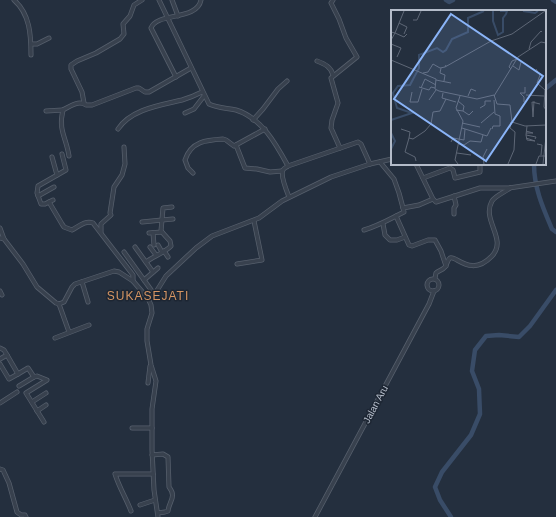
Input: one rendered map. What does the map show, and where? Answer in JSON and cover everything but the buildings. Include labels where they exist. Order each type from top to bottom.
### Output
[{"type":"street","points":[[14,0],[24,10],[29,26],[32,44],[31,55]]},
{"type":"street","points":[[84,103],[82,92],[70,67],[77,61],[100,51],[120,39],[124,34],[122,27],[123,24],[130,16],[134,5],[142,0]]},
{"type":"street","points":[[159,0],[203,94],[210,105],[237,110],[244,113],[265,129],[288,166]]},
{"type":"street","points":[[172,0],[178,16]]},
{"type":"street","points":[[176,77],[151,28],[155,23],[178,16],[196,8],[199,6],[201,0]]},
{"type":"street","points":[[333,0],[332,4],[356,57],[330,79],[338,103],[331,125],[340,148]]},
{"type":"street","points":[[32,44],[37,44],[49,38]]},
{"type":"street","points":[[317,61],[329,67],[332,70],[333,75]]},
{"type":"street","points":[[46,111],[63,110],[75,104],[92,104],[136,88],[149,92],[192,68]]},
{"type":"street","points":[[253,120],[264,109],[278,89],[287,81]]},
{"type":"street","points":[[185,113],[194,109],[203,94]]},
{"type":"street","points":[[118,129],[127,119],[148,109],[203,94]]},
{"type":"street","points":[[63,110],[61,120],[62,132],[69,156]]},
{"type":"street","points":[[193,173],[188,168],[185,160],[190,150],[197,143],[202,141],[223,139],[233,146],[265,129]]},
{"type":"street","points":[[236,145],[245,168],[270,172],[282,171],[283,168],[288,166],[356,142],[360,143],[370,164]]},
{"type":"street","points":[[101,232],[101,224],[111,215],[110,213],[114,187],[122,175],[125,163],[124,147]]},
{"type":"street","points":[[53,200],[43,205],[41,204],[38,196],[38,185],[66,170],[62,154]]},
{"type":"street","points":[[52,157],[57,175]]},
{"type":"street","points":[[146,296],[151,296],[154,294],[166,276],[206,239],[216,233],[254,221],[275,205],[331,177],[370,164],[391,159]]},
{"type":"street","points":[[364,230],[382,224],[404,212],[400,193],[394,179],[380,162]]},
{"type":"street","points":[[416,165],[433,200]]},
{"type":"street","points":[[423,178],[450,168],[453,170],[455,178],[474,174],[480,172],[480,165]]},
{"type":"street","points":[[282,171],[284,184],[289,198]]},
{"type":"street","points":[[403,208],[419,205],[433,200],[440,202],[480,188],[511,188],[556,182]]},
{"type":"street","points":[[38,196],[54,187]]},
{"type":"street","points":[[435,278],[436,273],[445,268],[449,260],[452,258],[463,264],[473,266],[485,262],[492,256],[498,244],[490,218],[490,210],[493,200],[511,188]]},
{"type":"street","points":[[454,196],[456,205],[454,208],[454,214]]},
{"type":"street","points":[[49,202],[64,227],[72,230],[85,223],[92,223],[101,232],[109,245],[133,275],[133,281]]},
{"type":"street","points":[[162,232],[163,208],[172,207]]},
{"type":"street","points":[[396,216],[409,245],[412,246],[428,240],[435,240],[441,251],[446,266]]},
{"type":"street","points":[[142,222],[174,219]]},
{"type":"street","points":[[237,264],[262,260],[254,221]]},
{"type":"street","points":[[382,224],[386,235],[390,240],[397,240],[405,237]]},
{"type":"street","points":[[0,228],[2,238],[23,264],[37,287],[59,304],[69,332]]},
{"type":"street","points":[[146,262],[163,252],[172,244],[167,236],[162,232],[151,233],[152,246],[156,255]]},
{"type":"street","points":[[158,245],[168,257]]},
{"type":"street","points":[[135,247],[153,272]]},
{"type":"street","points":[[124,252],[154,294]]},
{"type":"street","points":[[144,280],[158,268]]},
{"type":"street","points":[[59,304],[65,300],[73,285],[114,271],[119,272],[133,281],[146,296],[152,309],[146,336],[150,365],[156,381],[152,409],[152,455],[155,500],[158,515],[168,511],[168,506],[172,500],[172,491],[169,487],[168,457],[163,454],[152,455]]},
{"type":"street","points":[[435,278],[438,280],[439,286],[434,291],[429,290],[427,284],[429,280],[435,278]]},
{"type":"street","points":[[82,282],[88,302]]},
{"type":"street","points":[[0,291],[2,295]]},
{"type":"street","name":"Jalan Aru","points":[[315,517],[429,304],[434,291]]},
{"type":"street","points":[[55,338],[89,325]]},
{"type":"street","points":[[0,348],[4,350],[18,374]]},
{"type":"street","points":[[0,359],[7,355]]},
{"type":"street","points":[[0,364],[9,379],[28,368],[34,377]]},
{"type":"street","points":[[148,383],[150,365]]},
{"type":"street","points":[[19,386],[37,376],[47,380],[26,393],[44,422]]},
{"type":"street","points":[[0,403],[17,392]]},
{"type":"street","points":[[32,402],[46,394]]},
{"type":"street","points":[[37,411],[46,405]]},
{"type":"street","points":[[132,428],[152,428]]},
{"type":"street","points":[[0,469],[3,470],[8,481],[17,512],[25,515],[26,517]]},
{"type":"street","points":[[132,511],[120,488],[115,474],[153,474]]},
{"type":"street","points":[[140,505],[155,500]]},
{"type":"waterway","points":[[446,0],[449,2],[453,0]]},
{"type":"waterway","points":[[546,88],[556,80]]},
{"type":"waterway","points":[[534,165],[534,173],[540,198],[552,229],[556,232]]},
{"type":"waterway","points":[[451,517],[440,500],[435,487],[442,472],[471,435],[480,414],[479,389],[472,371],[475,350],[486,336],[499,335],[519,337],[530,326],[556,290]]},
{"type":"district","name":"SUKASEJATI","points":[[148,296]]}]
